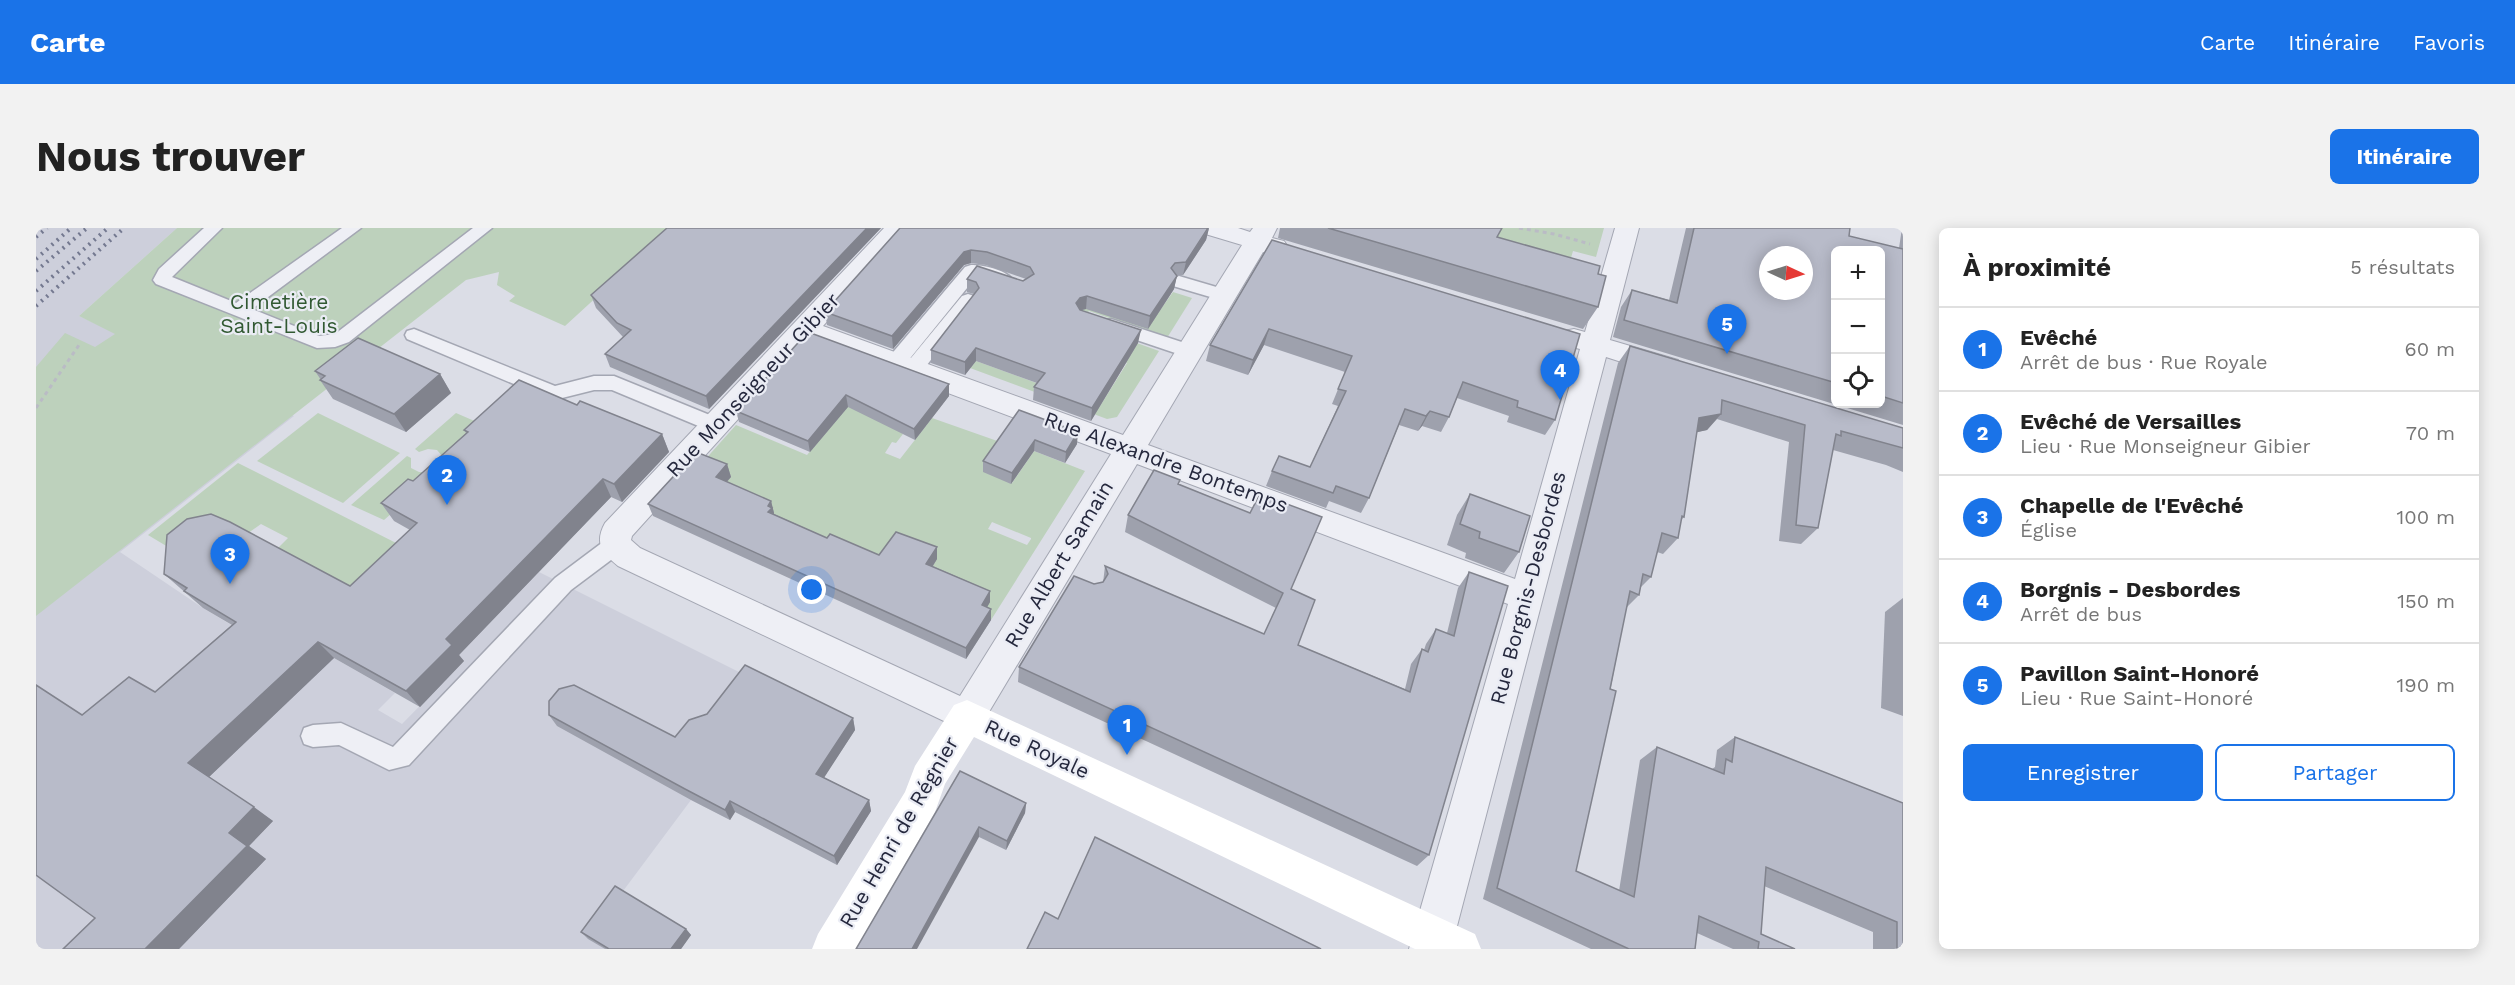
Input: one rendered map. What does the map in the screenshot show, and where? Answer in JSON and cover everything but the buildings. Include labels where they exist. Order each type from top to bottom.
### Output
[{"type":"street","name":"Rue Monseigneur Gibier","points":[[615,545],[616,532],[898,228]]},
{"type":"street","points":[[1211,228],[1261,235],[1295,253]]},
{"type":"street","name":"Rue Albert Samain","points":[[967,716],[1065,578],[1130,449],[1261,235]]},
{"type":"street","name":"Rue Borgnis-Desbordes","points":[[1441,945],[1526,597],[1623,240]]},
{"type":"street","name":"Rue Alexandre Bontemps","points":[[805,329],[1526,597]]},
{"type":"street","points":[[1552,331],[1688,373]]},
{"type":"street","name":"Rue Royale","points":[[615,545],[629,557],[967,716],[1441,945]]},
{"type":"street","name":"Rue Henri de Régnier","points":[[832,949],[922,799],[928,778],[967,716]]},
{"type":"lane","points":[[214,228],[165,273],[162,280],[317,342],[335,341],[484,228]]},
{"type":"lane","points":[[239,310],[353,228]]},
{"type":"lane","points":[[904,365],[971,271],[980,271],[1022,286]]},
{"type":"lane","points":[[1179,282],[1224,295]]},
{"type":"lane","points":[[904,365],[968,299]]},
{"type":"lane","points":[[1097,320],[1190,351]]},
{"type":"lane","points":[[414,335],[554,393],[594,383],[614,383],[715,425]]},
{"type":"lane","points":[[313,736],[341,734],[389,759],[400,757],[562,584],[615,545]]},
{"type":"path","points":[[1519,228],[1554,234],[1623,240]]},
{"type":"path","points":[[1554,234],[1558,228]]},
{"type":"path","points":[[36,408],[79,345]]},
{"type":"shaded area","points":[[36,228],[177,228],[79,316],[294,416],[120,552],[203,608],[253,638],[334,658],[395,693],[378,710],[402,724],[464,661],[459,655],[539,572],[799,702],[753,786],[730,820],[691,800],[588,938],[605,949],[36,949]]},
{"type":"green space","name":"Cimetière Saint-Louis","points":[[177,228],[672,228],[565,326],[509,301],[515,296],[497,285],[499,272],[466,280],[36,616],[36,367],[65,333],[95,347],[115,334],[79,316]]},
{"type":"green space","points":[[1464,228],[1604,228],[1596,257],[1573,251],[1566,275]]},
{"type":"green space","points":[[1035,281],[1153,320],[1173,292],[1192,298],[1167,338],[1089,311],[1081,323],[1159,351],[1117,417],[1107,419],[970,368],[976,361],[1100,406],[1127,363],[1006,320]]},
{"type":"green space","points":[[797,358],[903,434],[896,443],[892,442],[885,453],[900,459],[932,418],[1003,443],[1012,483],[1034,451],[1085,471],[991,620],[982,616],[989,602],[883,575],[717,493],[731,476],[702,463],[736,425],[807,455],[828,430]],"holes":[[[992,522],[1031,538],[1027,545],[988,529]]]},
{"type":"green space","points":[[318,413],[400,453],[343,503],[257,461]]},
{"type":"green space","points":[[456,413],[486,426],[443,457],[437,450],[428,449],[419,452],[415,449]]},
{"type":"green space","points":[[407,456],[411,458],[411,468],[419,472],[438,473],[384,520],[351,505]]},
{"type":"green space","points":[[238,463],[402,546],[355,591],[275,551],[288,538],[261,524],[244,536],[173,550],[148,535]]},
{"type":"railway","points":[[36,237],[47,228]]},
{"type":"railway","points":[[36,259],[71,228]]},
{"type":"railway","points":[[36,271],[87,228]]},
{"type":"railway","points":[[36,291],[108,228]]},
{"type":"railway","points":[[36,306],[124,228]]},
{"type":"place","name":"Pavillon Saint-Honoré","points":[[1727,354]]},
{"type":"place","name":"Borgnis - Desbordes","points":[[1560,400]]},
{"type":"place","name":"Evêché de Versailles","points":[[447,505]]},
{"type":"place","name":"Chapelle de l'Evêché","points":[[230,584]]},
{"type":"place","name":"Evêché","points":[[1127,755]]}]
